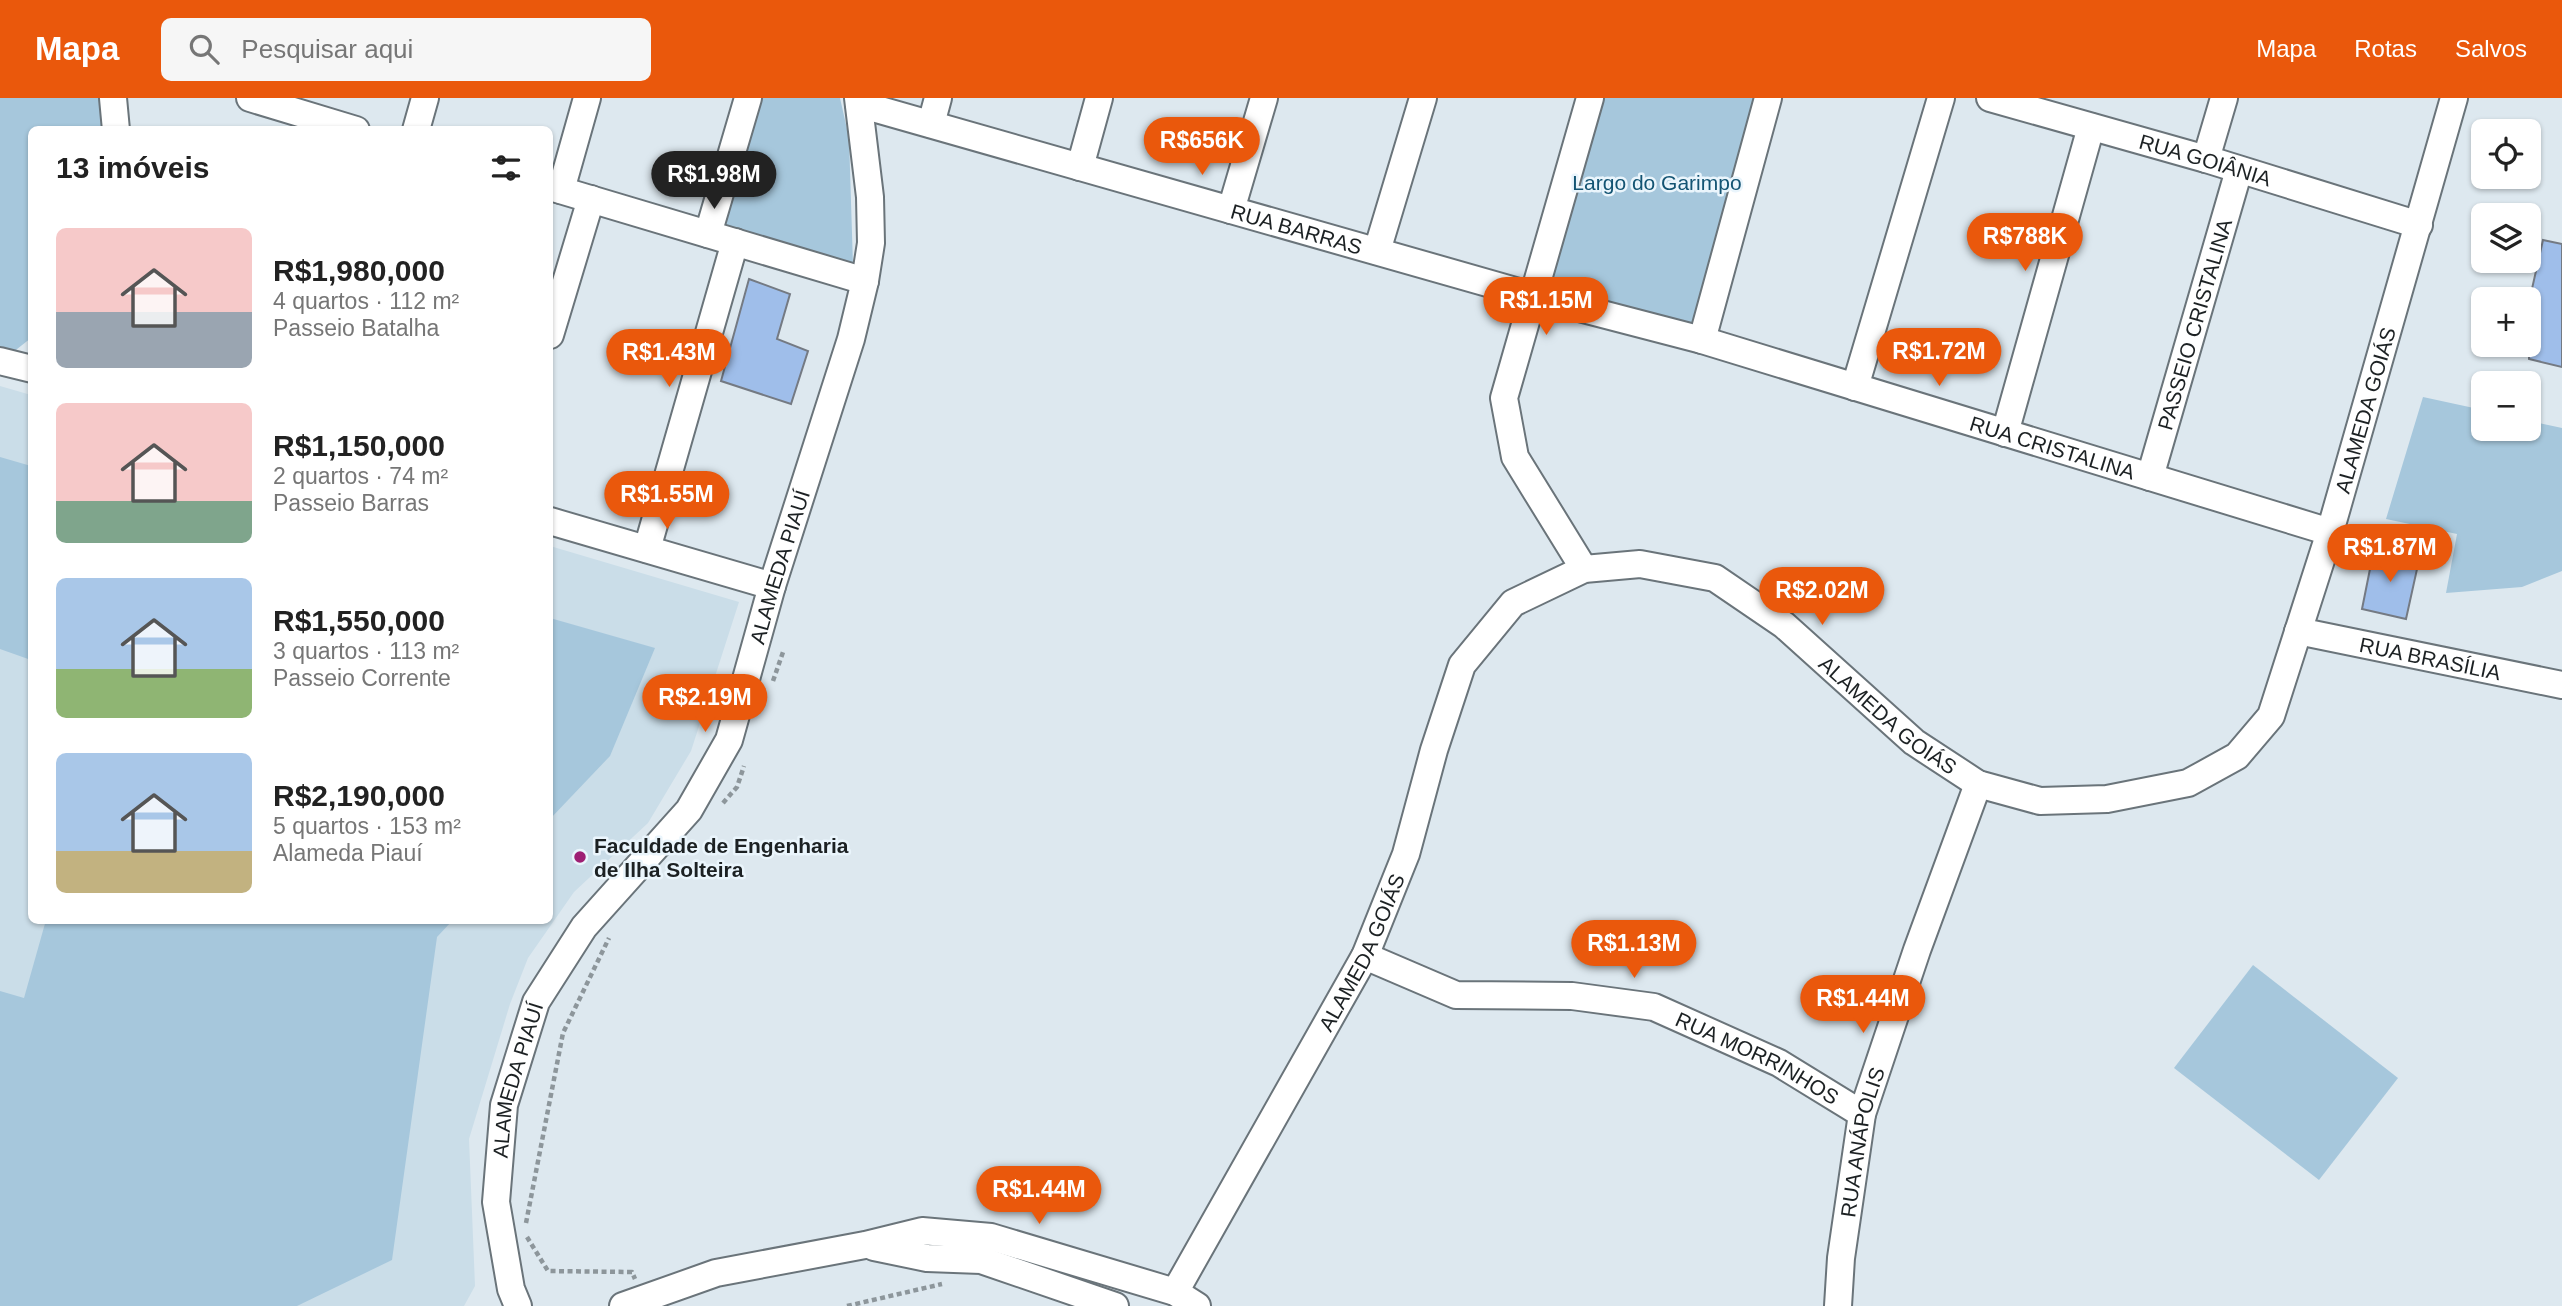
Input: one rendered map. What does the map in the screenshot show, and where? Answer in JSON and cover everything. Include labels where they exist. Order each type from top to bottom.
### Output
[{"type":"street","points":[[113,98],[116,126]]},
{"type":"street","points":[[417,126],[425,98]]},
{"type":"street","points":[[587,98],[555,188],[866,281]]},
{"type":"street","points":[[708,234],[748,98]]},
{"type":"street","points":[[931,124],[938,98]]},
{"type":"street","points":[[1080,167],[1099,98]]},
{"type":"street","points":[[1231,210],[1264,98]]},
{"type":"street","points":[[1377,251],[1423,98]]},
{"type":"street","points":[[1584,569],[1515,457],[1504,398],[1590,98]]},
{"type":"street","points":[[1702,340],[1768,98]]},
{"type":"street","points":[[1855,387],[1941,98]]},
{"type":"street","name":"RUA GOIÂNIA","points":[[1990,98],[2062,108],[2091,127],[2206,159],[2419,225]]},
{"type":"street","points":[[2206,159],[2224,98]]},
{"type":"street","name":"ALAMEDA GOIÁS","points":[[1186,1299],[1365,956],[1406,853],[1434,750],[1462,665],[1513,603],[1584,569],[1640,564],[1715,578],[1784,625],[1914,742],[1978,784],[2040,801],[2107,799],[2188,783],[2237,756],[2270,716],[2330,533],[2454,98]]},
{"type":"street","points":[[260,99],[292,120],[330,126]]},
{"type":"street","name":"RUA BARRAS","points":[[859,101],[1533,296]]},
{"type":"street","name":"ALAMEDA PIAUÍ","points":[[518,1306],[511,1289],[496,1202],[504,1105],[536,1002],[584,927],[689,810],[729,740],[772,586],[851,340],[866,281],[871,243],[870,197],[859,101]]},
{"type":"street","points":[[2005,433],[2091,127]]},
{"type":"street","name":"PASSEIO CRISTALINA","points":[[2150,477],[2239,170]]},
{"type":"street","points":[[553,325],[591,199]]},
{"type":"street","points":[[648,550],[735,242]]},
{"type":"street","name":"RUA CRISTALINA","points":[[1533,296],[1702,340],[2330,533]]},
{"type":"street","points":[[0,361],[28,368]]},
{"type":"street","points":[[553,522],[772,586]]},
{"type":"street","name":"RUA BRASÍLIA","points":[[2298,631],[2562,685]]},
{"type":"street","name":"RUA ANÁPOLIS","points":[[1839,1306],[1841,1258],[1862,1114],[1917,950],[1978,784]]},
{"type":"street","name":"RUA MORRINHOS","points":[[1365,956],[1456,995],[1572,996],[1654,1007],[1779,1063],[1862,1114]]},
{"type":"street","points":[[633,1303],[716,1273],[865,1245],[922,1231],[991,1237],[1186,1299]]},
{"type":"street","points":[[865,1245],[927,1258],[981,1260],[1115,1306]]},
{"type":"path","points":[[770,689],[783,652]]},
{"type":"path","points":[[718,808],[737,787],[745,763]]},
{"type":"path","points":[[610,935],[563,1033],[524,1232],[548,1272],[632,1272],[633,1303]]},
{"type":"path","points":[[847,1306],[953,1281]]},
{"type":"shaded area","name":"Faculdade de Engenharia de Ilha Solteira","points":[[0,386],[28,394],[28,924],[552,924],[528,958],[510,1004],[469,1139],[475,1286],[464,1306],[0,1306]]},
{"type":"shaded area","name":"Faculdade de Engenharia de Ilha Solteira","points":[[553,547],[739,602],[691,751],[648,823],[574,892],[553,922]]},
{"type":"green space","points":[[0,98],[104,98],[109,126],[28,126],[28,340],[12,353],[0,349]]},
{"type":"green space","points":[[757,98],[840,98],[849,138],[853,265],[721,225]]},
{"type":"green space","name":"Largo do Garimpo","points":[[1599,98],[1759,98],[1696,331],[1546,286]]},
{"type":"green space","points":[[2423,397],[2471,407],[2471,441],[2541,441],[2541,424],[2562,428],[2562,571],[2522,587],[2446,593],[2457,534],[2386,519]]},
{"type":"green space","points":[[0,457],[28,465],[28,659],[0,649]]},
{"type":"green space","points":[[553,619],[655,648],[610,756],[553,816]]},
{"type":"green space","name":"Faculdade de Engenharia de Ilha Solteira","points":[[45,924],[449,924],[437,937],[392,1260],[297,1306],[0,1306],[0,991],[24,998]]},
{"type":"green space","points":[[2253,965],[2398,1078],[2319,1180],[2174,1068]]},
{"type":"building","points":[[2543,240],[2562,244],[2562,367],[2529,359],[2541,357],[2541,287],[2532,287],[2536,273],[2541,273]]},
{"type":"building","points":[[749,279],[790,294],[777,339],[808,351],[791,404],[721,381]]},
{"type":"building","points":[[2374,549],[2419,560],[2406,619],[2362,609]]},
{"type":"place","name":"Faculdade de Engenharia de Ilha Solteira","points":[[580,857]]}]
